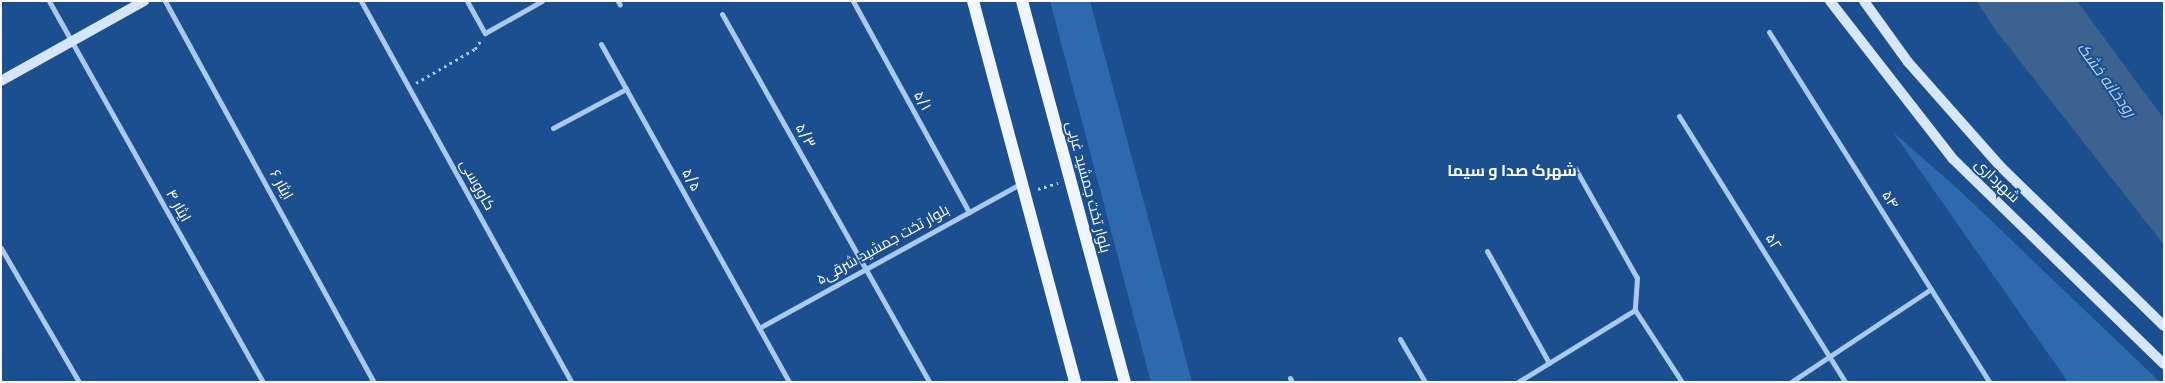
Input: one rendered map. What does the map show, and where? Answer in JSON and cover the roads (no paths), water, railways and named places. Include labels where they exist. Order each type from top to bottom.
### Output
[{"type":"main road","points":[[973,1],[1021,188],[1075,382]]},
{"type":"main road","name":"بلوار تخت جمشید غربی","points":[[1022,1],[1125,382]]},
{"type":"street","name":"ایثار ۴","points":[[48,1],[263,382]]},
{"type":"street","points":[[1,81],[144,1]]},
{"type":"street","name":"ایثار ۶","points":[[165,1],[374,382]]},
{"type":"street","name":"کاووسی","points":[[362,1],[571,382]]},
{"type":"street","points":[[468,1],[485,33],[542,1]]},
{"type":"street","name":"۵/۱","points":[[853,1],[969,212]]},
{"type":"street","name":"شهرداری","points":[[1830,1],[1953,158],[2164,364]]},
{"type":"street","name":"شهرداری","points":[[1864,1],[1908,62],[2000,166],[2164,326]]},
{"type":"street","name":"۵/۳","points":[[722,14],[929,382]]},
{"type":"street","name":"۵۴","points":[[1770,32],[1989,382]]},
{"type":"street","name":"۵/۵","points":[[601,44],[789,382]]},
{"type":"street","points":[[553,128],[626,89]]},
{"type":"street","name":"۵۲","points":[[1679,116],[1845,382]]},
{"type":"street","points":[[1576,168],[1637,278],[1635,310],[1682,382]]},
{"type":"street","name":"بلوار تخت جمشید شرقی۵","points":[[759,328],[969,212],[1021,188]]},
{"type":"street","points":[[1,248],[79,382]]},
{"type":"street","points":[[1487,252],[1549,363]]},
{"type":"street","points":[[1791,382],[1931,289]]},
{"type":"street","points":[[1518,382],[1635,310]]},
{"type":"street","points":[[1400,339],[1425,382]]},
{"type":"street","points":[[1527,376],[1530,382]]},
{"type":"water","name":"رودخانه خشک","points":[[1977,1],[2077,1],[2164,119],[2164,245],[1994,28]]},
{"type":"district","name":"شهرک صدا و سیما","points":[[1512,171]]}]
